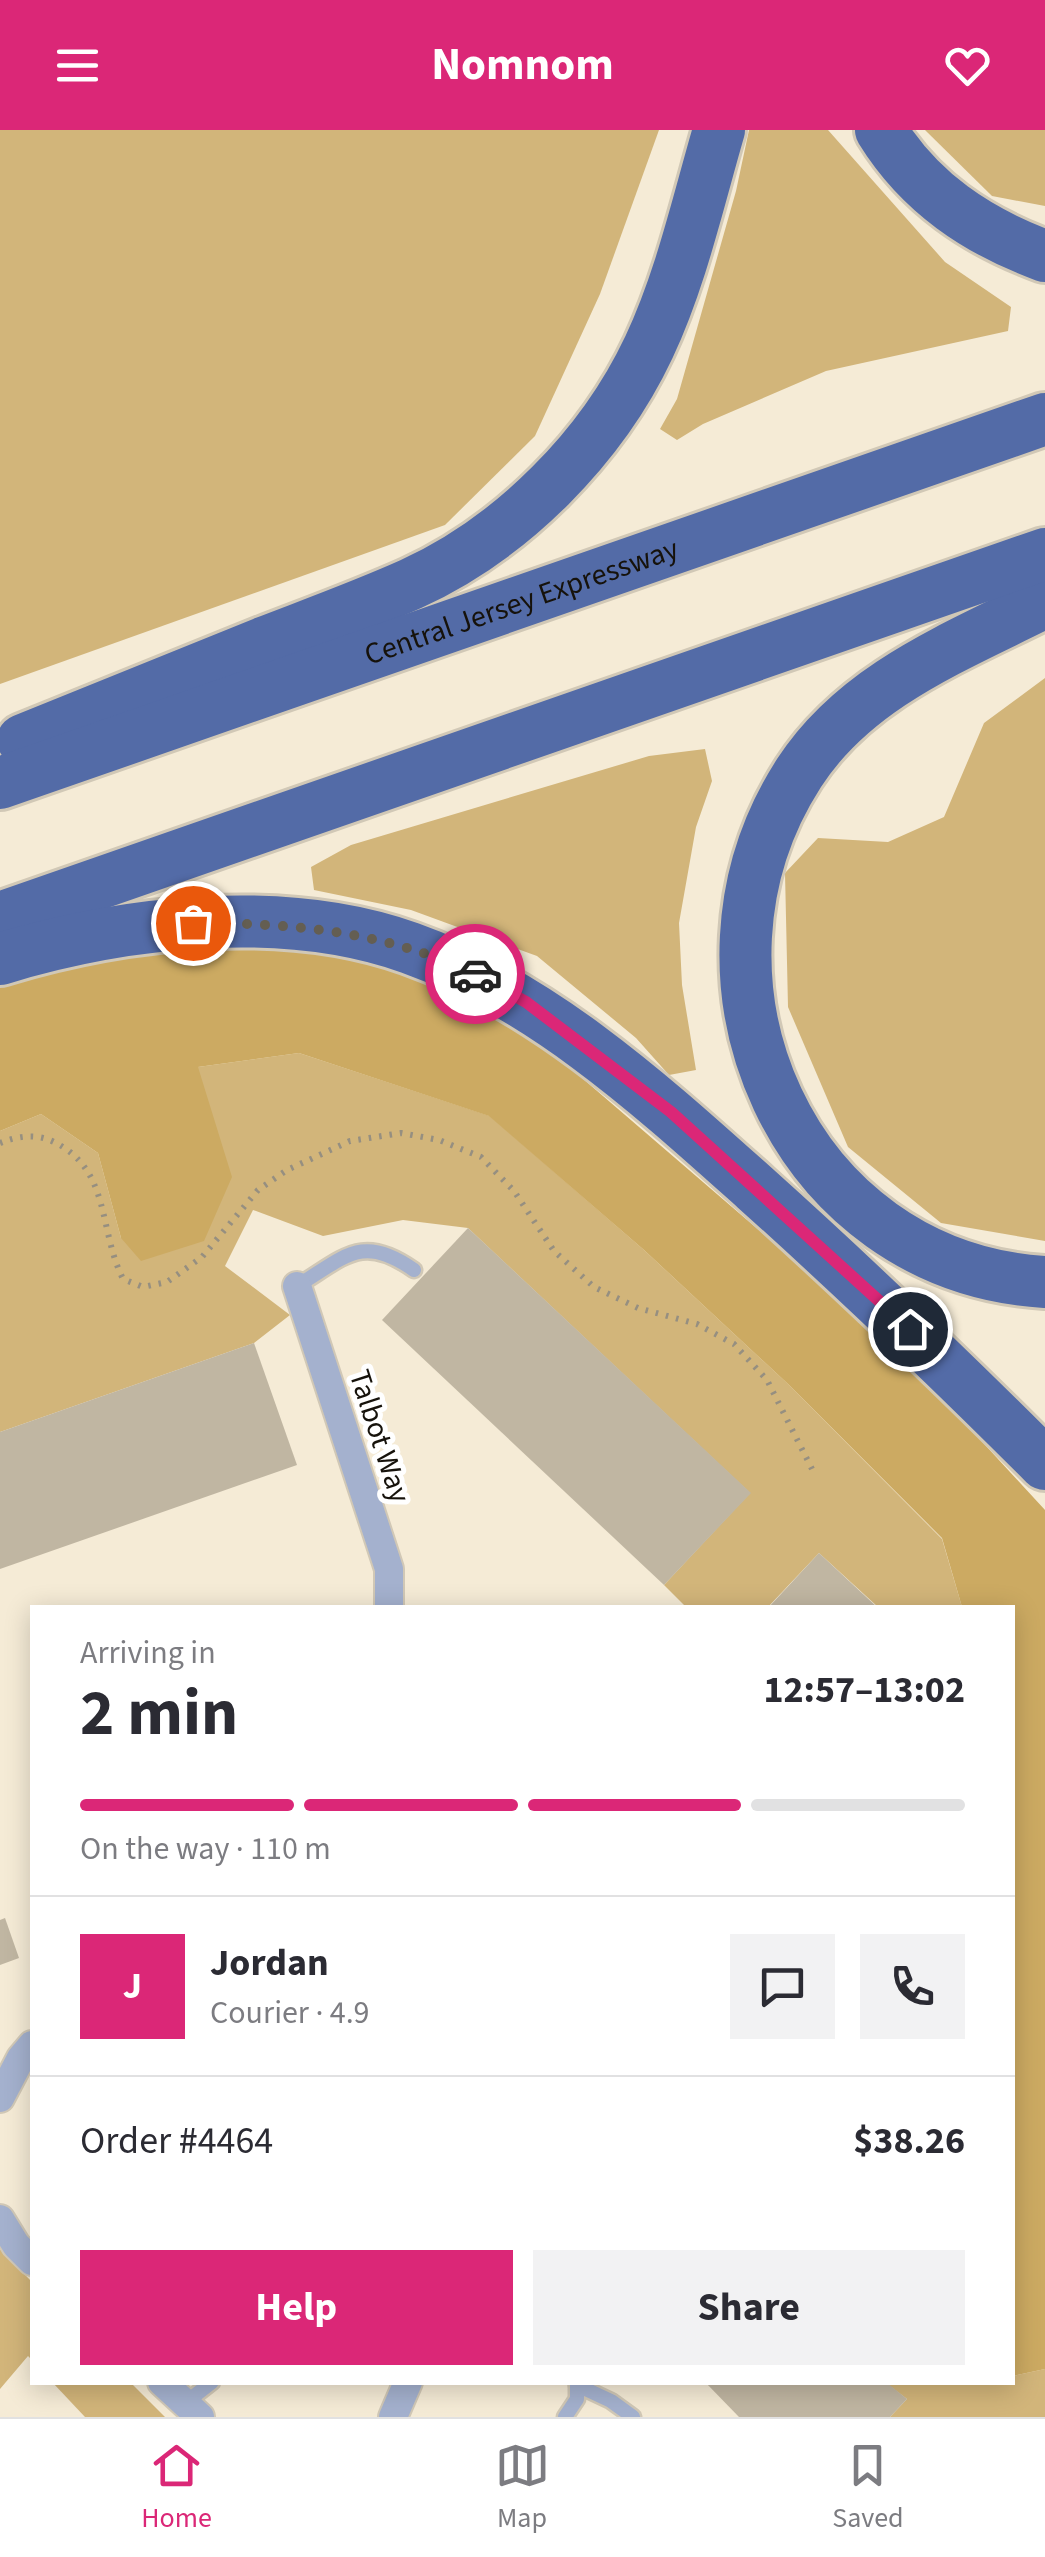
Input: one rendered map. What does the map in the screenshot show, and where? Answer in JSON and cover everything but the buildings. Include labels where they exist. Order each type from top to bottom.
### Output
[{"type":"highway","points":[[0,750],[414,582],[475,547],[524,510],[584,448],[612,411],[647,350],[665,310],[720,130]]},
{"type":"highway","points":[[882,130],[894,152],[925,186],[960,215],[1004,241],[1045,256]]},
{"type":"highway","name":"Central Jersey Expressway","points":[[0,784],[1045,419]]},
{"type":"highway","points":[[0,918],[1045,554]]},
{"type":"highway","points":[[1045,602],[919,665],[875,692],[836,726],[800,770],[772,820],[754,874],[744,931],[745,988],[755,1044],[773,1092],[798,1138],[830,1178],[868,1213],[916,1244],[968,1268],[1045,1282]]},
{"type":"highway","points":[[0,959],[114,932],[193,923],[272,923],[347,932],[406,946],[471,972],[526,1002],[671,1112],[882,1302],[1045,1464]]},
{"type":"street","name":"Talbot Way","points":[[297,1286],[389,1570],[389,1605]]},
{"type":"street","points":[[0,2098],[30,2048]]},
{"type":"street","points":[[0,2220],[30,2259]]},
{"type":"street","points":[[165,2385],[192,2410]]},
{"type":"street","points":[[393,2417],[401,2385]]},
{"type":"lane","points":[[297,1286],[350,1254],[371,1249],[391,1253],[414,1270]]},
{"type":"lane","points":[[192,2410],[210,2385]]},
{"type":"lane","points":[[565,2417],[577,2399],[577,2385]]},
{"type":"lane","points":[[579,2385],[612,2401],[633,2417]]},
{"type":"shaded area","points":[[0,130],[659,130],[600,294],[535,436],[445,525],[0,684]]},
{"type":"shaded area","points":[[749,130],[828,130],[945,262],[1011,307],[1008,331],[826,371],[703,424],[677,440],[660,429],[677,399],[736,191]]},
{"type":"shaded area","points":[[925,130],[1045,130],[1045,206],[992,196]]},
{"type":"shaded area","points":[[1045,678],[1045,1241],[941,1223],[848,1147],[788,1007],[785,873],[818,838],[888,842],[944,817],[984,723]]},
{"type":"shaded area","points":[[705,749],[712,781],[696,827],[679,923],[682,985],[696,1070],[669,1075],[636,1038],[537,956],[411,910],[314,890],[311,867],[351,845],[649,756]]},
{"type":"shaded area","points":[[248,934],[391,955],[496,1004],[895,1347],[1045,1510],[1045,2369],[1015,2376],[1015,1605],[961,1605],[942,1538],[788,1384],[644,1250],[489,1116],[299,1053],[198,1067],[232,1177],[204,1241],[141,1261],[121,1238],[98,1153],[41,1114],[0,1131],[0,970]]},
{"type":"shaded area","points":[[299,1053],[490,1116],[644,1250],[788,1384],[942,1539],[961,1605],[876,1605],[819,1553],[770,1605],[684,1605],[664,1585],[750,1493],[468,1228],[403,1220],[323,1236],[253,1210],[225,1266],[290,1315],[254,1343],[0,1432],[0,1131],[41,1114],[98,1153],[121,1238],[198,1067]]},
{"type":"shaded area","points":[[0,2249],[30,2280],[30,2358],[0,2389]]},
{"type":"shaded area","points":[[1045,2369],[1045,2417],[890,2417],[907,2399],[889,2385],[1015,2385],[1015,2376]]},
{"type":"shaded area","points":[[55,2385],[133,2385],[165,2417],[85,2417]]},
{"type":"way so far","points":[[193,923],[272,923],[347,932],[406,946],[475,974]]},
{"type":"route","points":[[475,974],[526,1002],[671,1112],[910,1329]]}]
